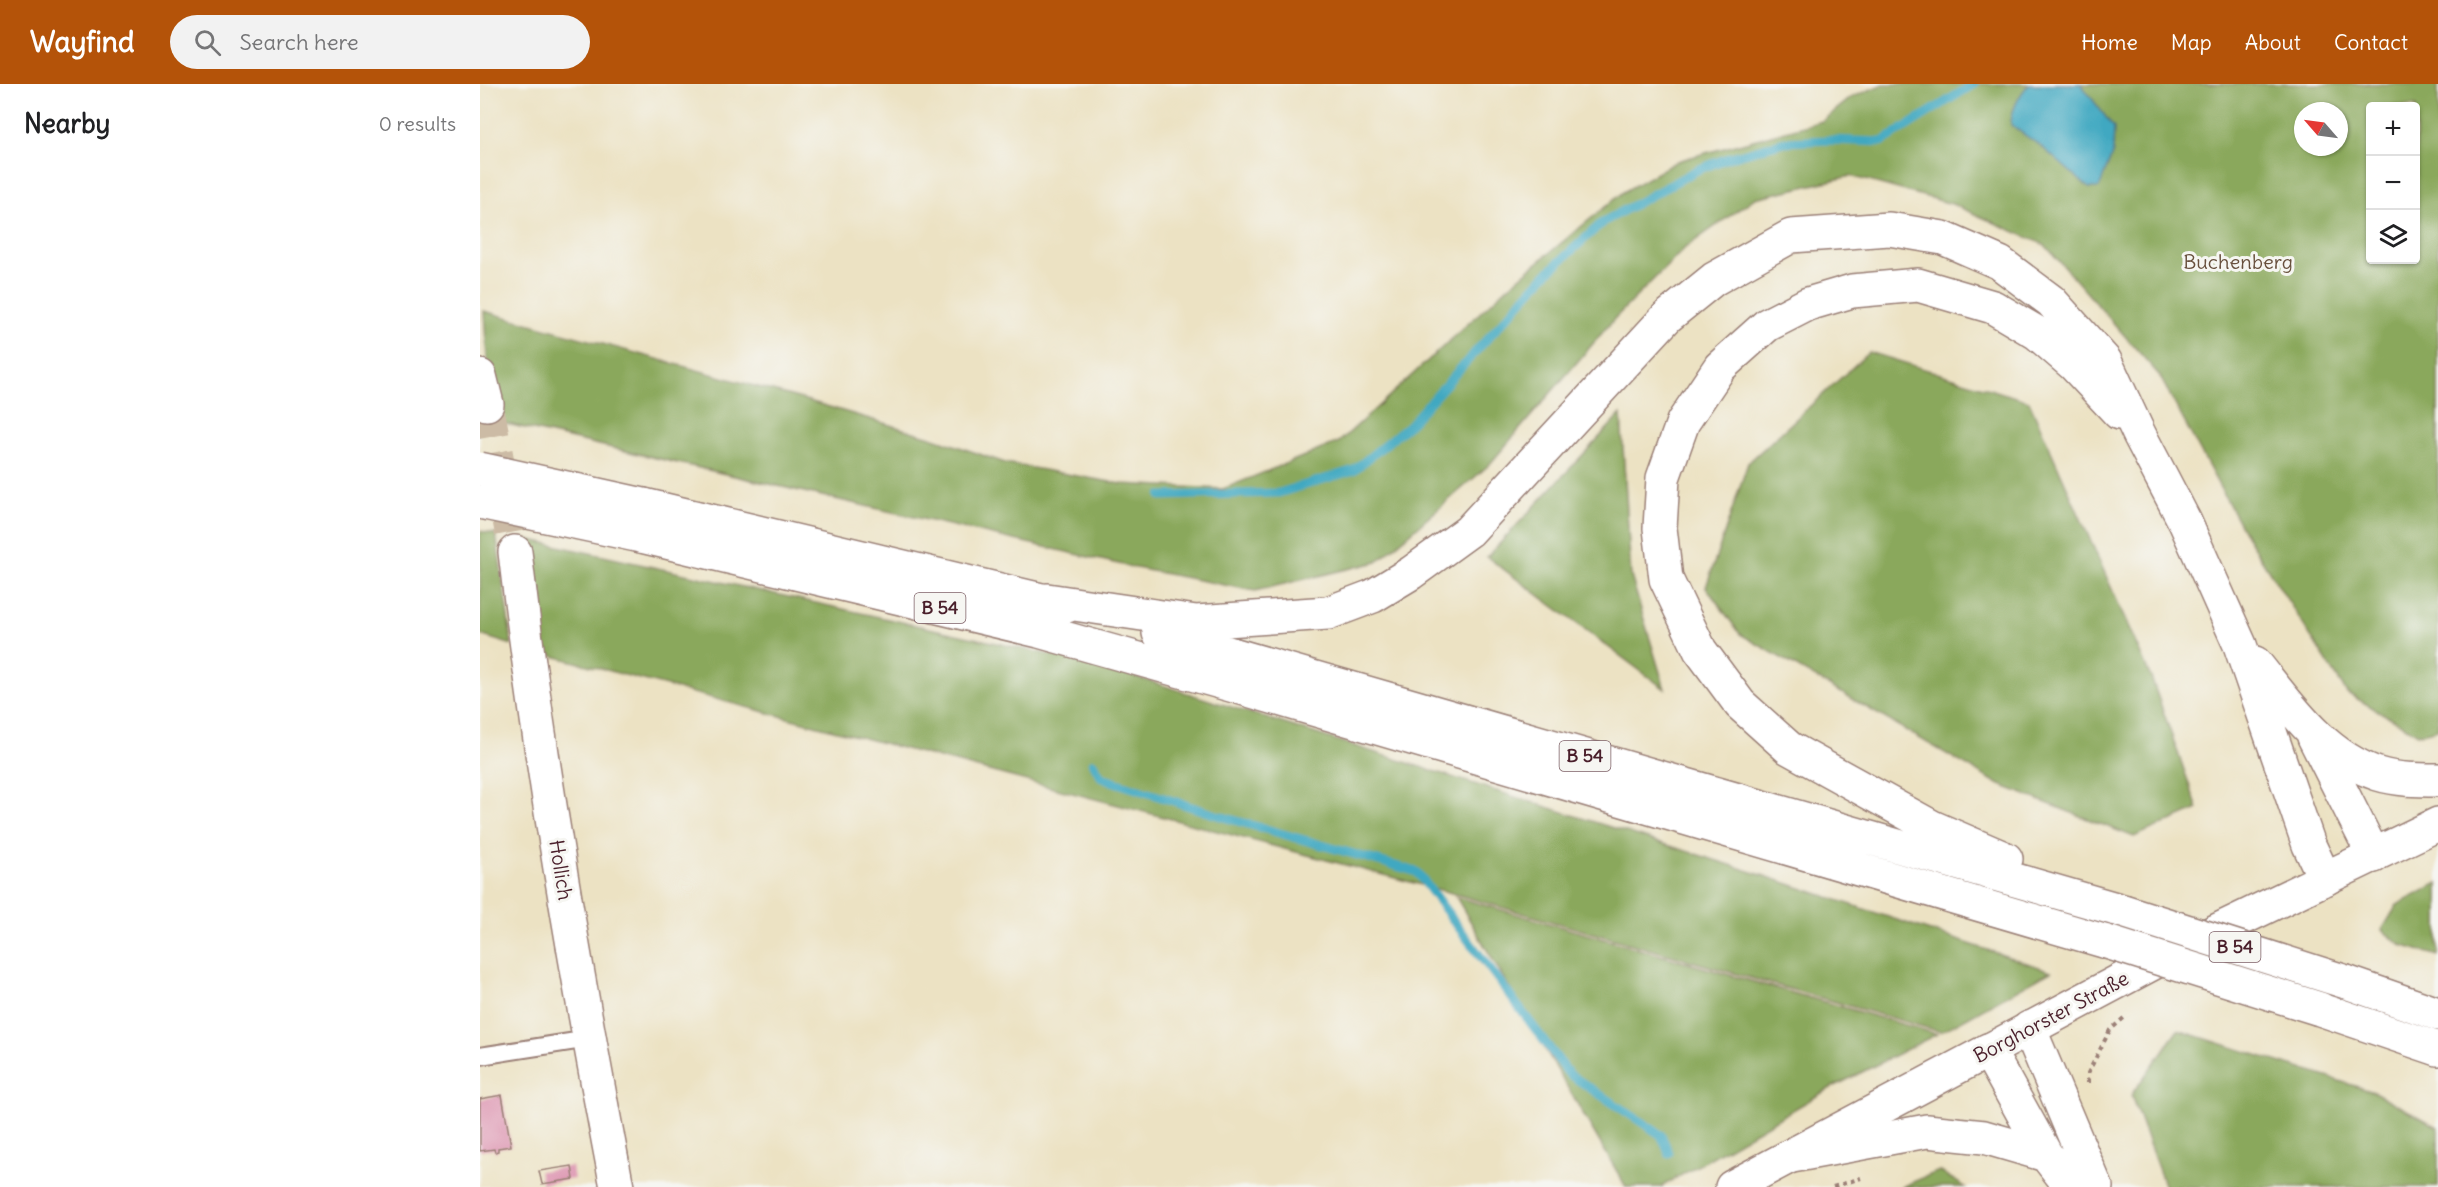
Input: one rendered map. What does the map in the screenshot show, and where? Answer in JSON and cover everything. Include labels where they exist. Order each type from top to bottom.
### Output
[{"type":"main road","points":[[1047,600],[1196,622],[1328,613],[1373,596],[1411,573],[1469,531],[1667,317],[1714,279],[1791,236],[1889,229],[1943,238],[2000,263],[2051,301],[2105,361],[2139,434],[2185,522],[2240,645],[2309,845],[2325,879]]},
{"type":"main road","points":[[2123,911],[1932,827],[1789,748],[1740,704],[1700,650],[1666,579],[1660,528],[1663,478],[1683,422],[1720,367],[1767,325],[1808,304],[1852,291],[1918,285],[1993,307],[2037,333],[2074,365],[2139,434]]},
{"type":"main road","name":"B 54","points":[[480,469],[642,521],[1249,690],[2107,942],[2438,1049]]},
{"type":"main road","name":"B 54","points":[[480,502],[642,521],[1047,600],[2123,911],[2346,982],[2438,1014]]},
{"type":"main road","name":"Hollich","points":[[515,552],[523,627],[589,1039],[617,1187]]},
{"type":"main road","points":[[2240,645],[2310,731],[2374,856]]},
{"type":"main road","points":[[2310,731],[2344,757],[2377,774],[2406,780],[2438,780]]},
{"type":"main road","name":"Borghorster Straße","points":[[1732,1187],[2185,946],[2438,824]]},
{"type":"main road","points":[[2350,1019],[2438,1068]]},
{"type":"main road","points":[[2029,1028],[2096,1187]]},
{"type":"main road","points":[[1988,1050],[2046,1155],[2070,1187]]},
{"type":"main road","points":[[1792,1156],[1927,1131],[1984,1137],[2046,1155]]},
{"type":"lane","points":[[480,1056],[589,1039]]},
{"type":"green space","name":"Buchenberg","points":[[1883,84],[2438,84],[2438,729],[2418,734],[2347,693],[2244,532],[2159,375],[2045,245],[1952,204],[1851,176],[1755,198],[1685,248],[1615,318],[1489,465],[1377,562],[1255,591],[1136,568],[499,422],[488,375],[484,311],[809,401],[934,438],[1005,463],[1122,484],[1223,489],[1339,442],[1508,287],[1623,192],[1677,161],[1822,121],[1851,98]]},
{"type":"green space","points":[[1869,352],[2029,401],[2152,680],[2198,809],[2134,837],[2000,785],[1740,634],[1706,587],[1748,463]]},
{"type":"green space","points":[[1621,414],[1631,576],[1665,689],[1487,557]]},
{"type":"green space","points":[[480,531],[496,534],[512,645],[480,635]]},
{"type":"green space","points":[[522,538],[1105,667],[1762,875],[2051,971],[1941,1032],[1448,892],[545,654]]},
{"type":"green space","points":[[2438,883],[2438,956],[2401,945],[2382,930],[2397,905]]},
{"type":"green space","points":[[1456,897],[1937,1034],[1827,1090],[1661,1187],[1626,1187]]},
{"type":"green space","points":[[2178,1030],[2374,1092],[2438,1127],[2438,1187],[2165,1187],[2131,1095]]},
{"type":"green space","points":[[1939,1171],[1965,1187],[1901,1187]]},
{"type":"water","points":[[2029,84],[2081,84],[2114,128],[2113,152],[2099,188],[2089,188],[2043,148],[2011,125],[2016,103]]},
{"type":"building","points":[[502,1095],[511,1146],[498,1148],[495,1152],[494,1149],[480,1151],[480,1099]]},
{"type":"building","points":[[572,1166],[574,1179],[542,1184],[539,1171]]},
{"type":"waterway","points":[[1161,496],[1279,493],[1354,470],[1409,425],[1546,274],[1603,222],[1697,170],[1731,157],[1784,142],[1829,140],[1882,142],[1974,84]]},
{"type":"waterway","points":[[1093,763],[1102,778],[1223,817],[1417,872],[1569,1074],[1661,1135],[1669,1153]]},
{"type":"tunnel","points":[[487,404],[515,552]]}]
